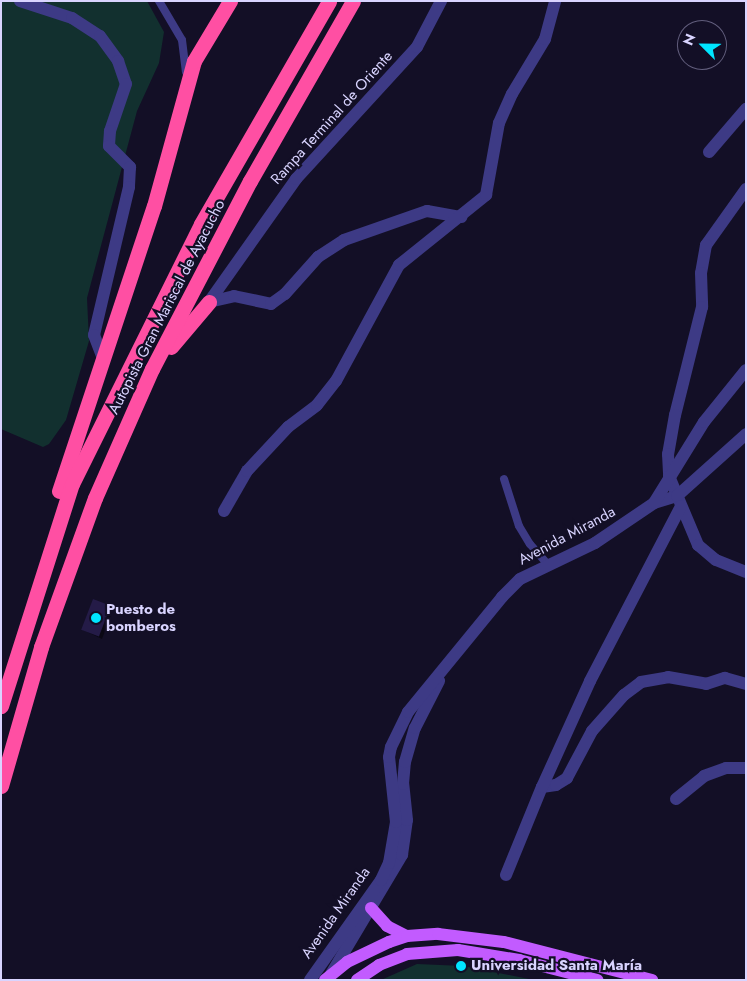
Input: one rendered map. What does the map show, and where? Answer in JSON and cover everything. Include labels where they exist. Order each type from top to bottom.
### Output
[{"type":"highway","points":[[47,563],[58,494],[84,423],[102,358],[154,206],[194,61],[230,1]]},
{"type":"highway","name":"Autopista Gran Mariscal de Ayacucho","points":[[1,706],[72,484],[197,233],[329,1]]},
{"type":"highway","name":"Autopista Gran Mariscal de Ayacucho","points":[[1,786],[48,628],[95,498],[152,369],[250,182],[353,1]]},
{"type":"highway","points":[[152,369],[209,302]]},
{"type":"main road","points":[[371,908],[387,926],[407,936]]},
{"type":"main road","points":[[328,978],[356,957],[407,936],[438,934],[504,942],[652,980]]},
{"type":"main road","points":[[357,980],[380,965],[401,956],[420,951],[458,950],[518,960],[597,980]]},
{"type":"street","points":[[20,1],[72,18],[100,36],[118,61],[126,84],[110,131],[109,146],[130,166],[129,187],[94,335],[102,358]]},
{"type":"street","name":"Rampa Terminal de Oriente","points":[[209,302],[296,179],[416,47],[441,1]]},
{"type":"street","points":[[224,511],[247,471],[288,427],[317,405],[336,381],[400,265],[486,195],[499,123],[512,94],[545,39],[555,1]]},
{"type":"street","points":[[709,152],[746,110]]},
{"type":"street","points":[[746,190],[711,236],[703,256],[702,308],[675,415],[668,454],[669,476],[698,545],[705,553],[746,572]]},
{"type":"street","points":[[209,302],[234,296],[271,304],[285,294],[318,257],[344,240],[427,211],[461,217]]},
{"type":"street","name":"Avenida Miranda","points":[[310,980],[381,880],[389,863],[396,822],[391,746],[408,712],[502,597],[520,579],[595,543],[637,517],[654,503],[704,422],[746,370]]},
{"type":"street","name":"Avenida Miranda","points":[[654,503],[679,501],[746,434]]},
{"type":"street","points":[[506,875],[542,787],[603,656],[679,501]]},
{"type":"street","name":"Avenida Miranda","points":[[328,978],[402,855],[407,820],[403,784],[405,762],[415,728],[436,692],[442,672]]},
{"type":"street","points":[[542,787],[556,784],[566,778],[592,730],[624,695],[641,682],[668,677],[706,684],[725,678],[746,684]]},
{"type":"street","points":[[676,799],[704,776],[726,768],[746,768]]},
{"type":"lane","points":[[159,1],[182,40],[186,89]]},
{"type":"lane","points":[[504,479],[519,526],[530,544],[548,564]]},
{"type":"green space","points":[[1,1],[147,1],[164,32],[159,63],[137,111],[87,298],[89,341],[66,420],[49,444],[43,447],[1,429]]},
{"type":"green space","points":[[417,964],[463,966],[534,980],[381,980]]},
{"type":"building","name":"Puesto de bomberos","points":[[93,599],[111,606],[99,637],[81,630]]},
{"type":"place","name":"Puesto de bomberos","points":[[96,618]]},
{"type":"place","name":"Universidad Santa María","points":[[461,966]]}]
